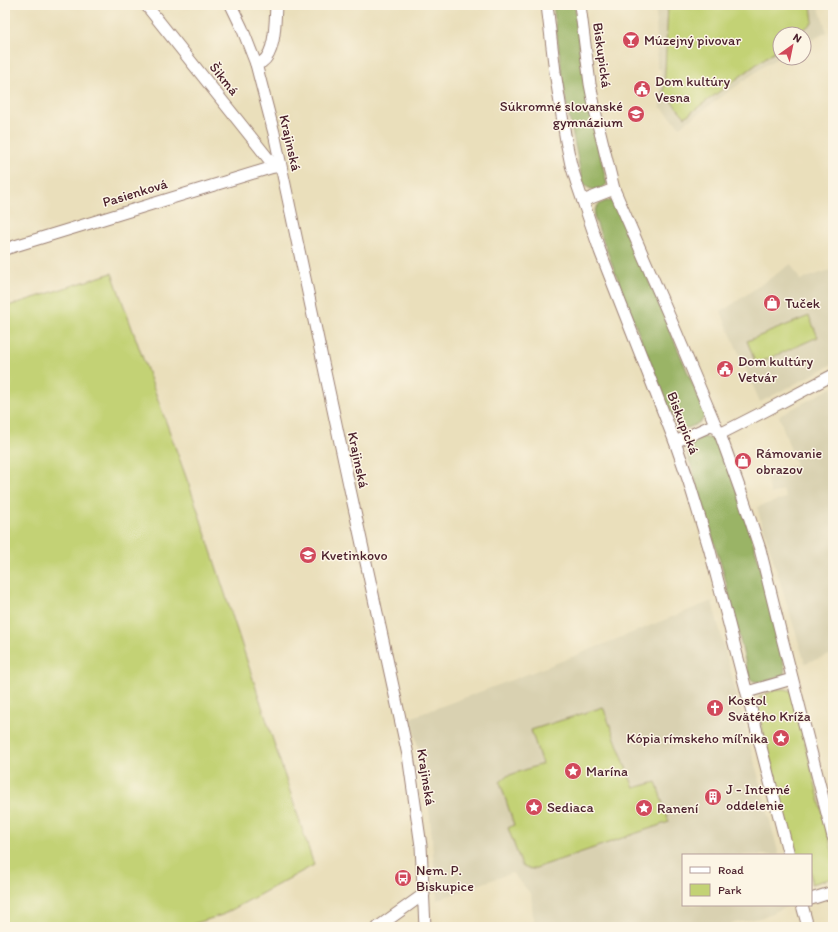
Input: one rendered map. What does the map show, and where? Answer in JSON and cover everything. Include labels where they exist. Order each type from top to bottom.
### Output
[{"type":"street","name":"Šikmá","points":[[146,5],[278,166]]},
{"type":"street","name":"Krajinská","points":[[231,5],[256,64],[274,133],[278,166],[408,755],[421,846],[425,927]]},
{"type":"street","points":[[256,64],[262,62],[269,53],[274,32],[276,5]]},
{"type":"street","name":"Biskupická","points":[[547,5],[555,72],[566,141],[572,165],[600,251],[675,442],[689,482],[710,551],[789,854]]},
{"type":"street","name":"Biskupická","points":[[580,5],[590,84],[614,189],[720,434],[742,495],[760,549],[833,837]]},
{"type":"street","name":"Pasienková","points":[[5,249],[278,166]]},
{"type":"street","points":[[583,201],[614,189]]},
{"type":"street","points":[[720,434],[765,412],[833,375]]},
{"type":"street","points":[[675,442],[715,424]]},
{"type":"street","points":[[747,692],[792,679]]},
{"type":"street","points":[[812,899],[833,892]]},
{"type":"street","points":[[378,927],[424,894]]},
{"type":"street","points":[[802,906],[808,927]]},
{"type":"shaded area","points":[[656,5],[818,5],[827,32],[812,40],[812,26],[772,26],[772,61],[680,127],[660,106],[661,69],[657,69]]},
{"type":"shaded area","points":[[791,264],[800,280],[830,270],[833,277],[833,364],[760,402],[721,312]]},
{"type":"shaded area","points":[[833,387],[833,654],[805,663],[757,507],[786,498],[783,490],[771,494],[766,477],[762,478],[762,476],[796,465],[779,416]]},
{"type":"shaded area","points":[[712,601],[779,854],[682,854],[682,906],[789,906],[760,918],[716,927],[534,927],[531,894],[512,873],[437,900],[430,817],[423,764],[410,718],[554,664]]},
{"type":"green space","points":[[553,5],[575,5],[580,55],[593,125],[607,184],[604,187],[595,190],[583,184],[565,97]]},
{"type":"green space","points":[[668,5],[811,5],[813,22],[808,26],[772,26],[772,53],[685,117],[664,93]]},
{"type":"green space","points":[[606,201],[613,201],[617,206],[705,413],[702,421],[688,428],[680,427],[675,423],[594,217],[597,206]]},
{"type":"green space","points":[[112,273],[194,499],[314,865],[222,915],[184,927],[5,927],[5,307]]},
{"type":"green space","points":[[809,316],[818,337],[756,364],[747,341]]},
{"type":"green space","points":[[703,437],[713,439],[718,444],[737,491],[757,555],[785,668],[784,674],[769,680],[757,682],[753,681],[749,677],[725,578],[688,456],[690,446]]},
{"type":"green space","points":[[777,689],[786,689],[791,691],[833,854],[833,878],[812,884],[812,854],[794,854],[756,703],[760,697]]},
{"type":"green space","points":[[603,707],[634,788],[656,782],[669,822],[530,870],[522,866],[508,828],[514,825],[500,782],[507,776],[542,764],[531,730]]},
{"type":"place","name":"Múzejný pivovar","points":[[631,40]]},
{"type":"place","name":"Dom kultúry Vesna","points":[[642,89]]},
{"type":"place","name":"Súkromné slovanské gymnázium","points":[[636,114]]},
{"type":"place","name":"Tuček","points":[[772,303]]},
{"type":"place","name":"Dom kultúry Vetvár","points":[[725,369]]},
{"type":"place","name":"Rámovanie obrazov","points":[[743,461]]},
{"type":"place","name":"Kvetinkovo","points":[[308,555]]},
{"type":"place","name":"Kostol Svätého Kríža","points":[[715,708]]},
{"type":"place","name":"Kópia rímskeho míľnika","points":[[781,738]]},
{"type":"place","name":"Marína","points":[[573,771]]},
{"type":"place","name":"J - Interné oddelenie","points":[[713,797]]},
{"type":"place","name":"Sediaca","points":[[534,807]]},
{"type":"place","name":"Ranení","points":[[644,808]]},
{"type":"place","name":"Nem. P. Biskupice","points":[[403,878]]}]
